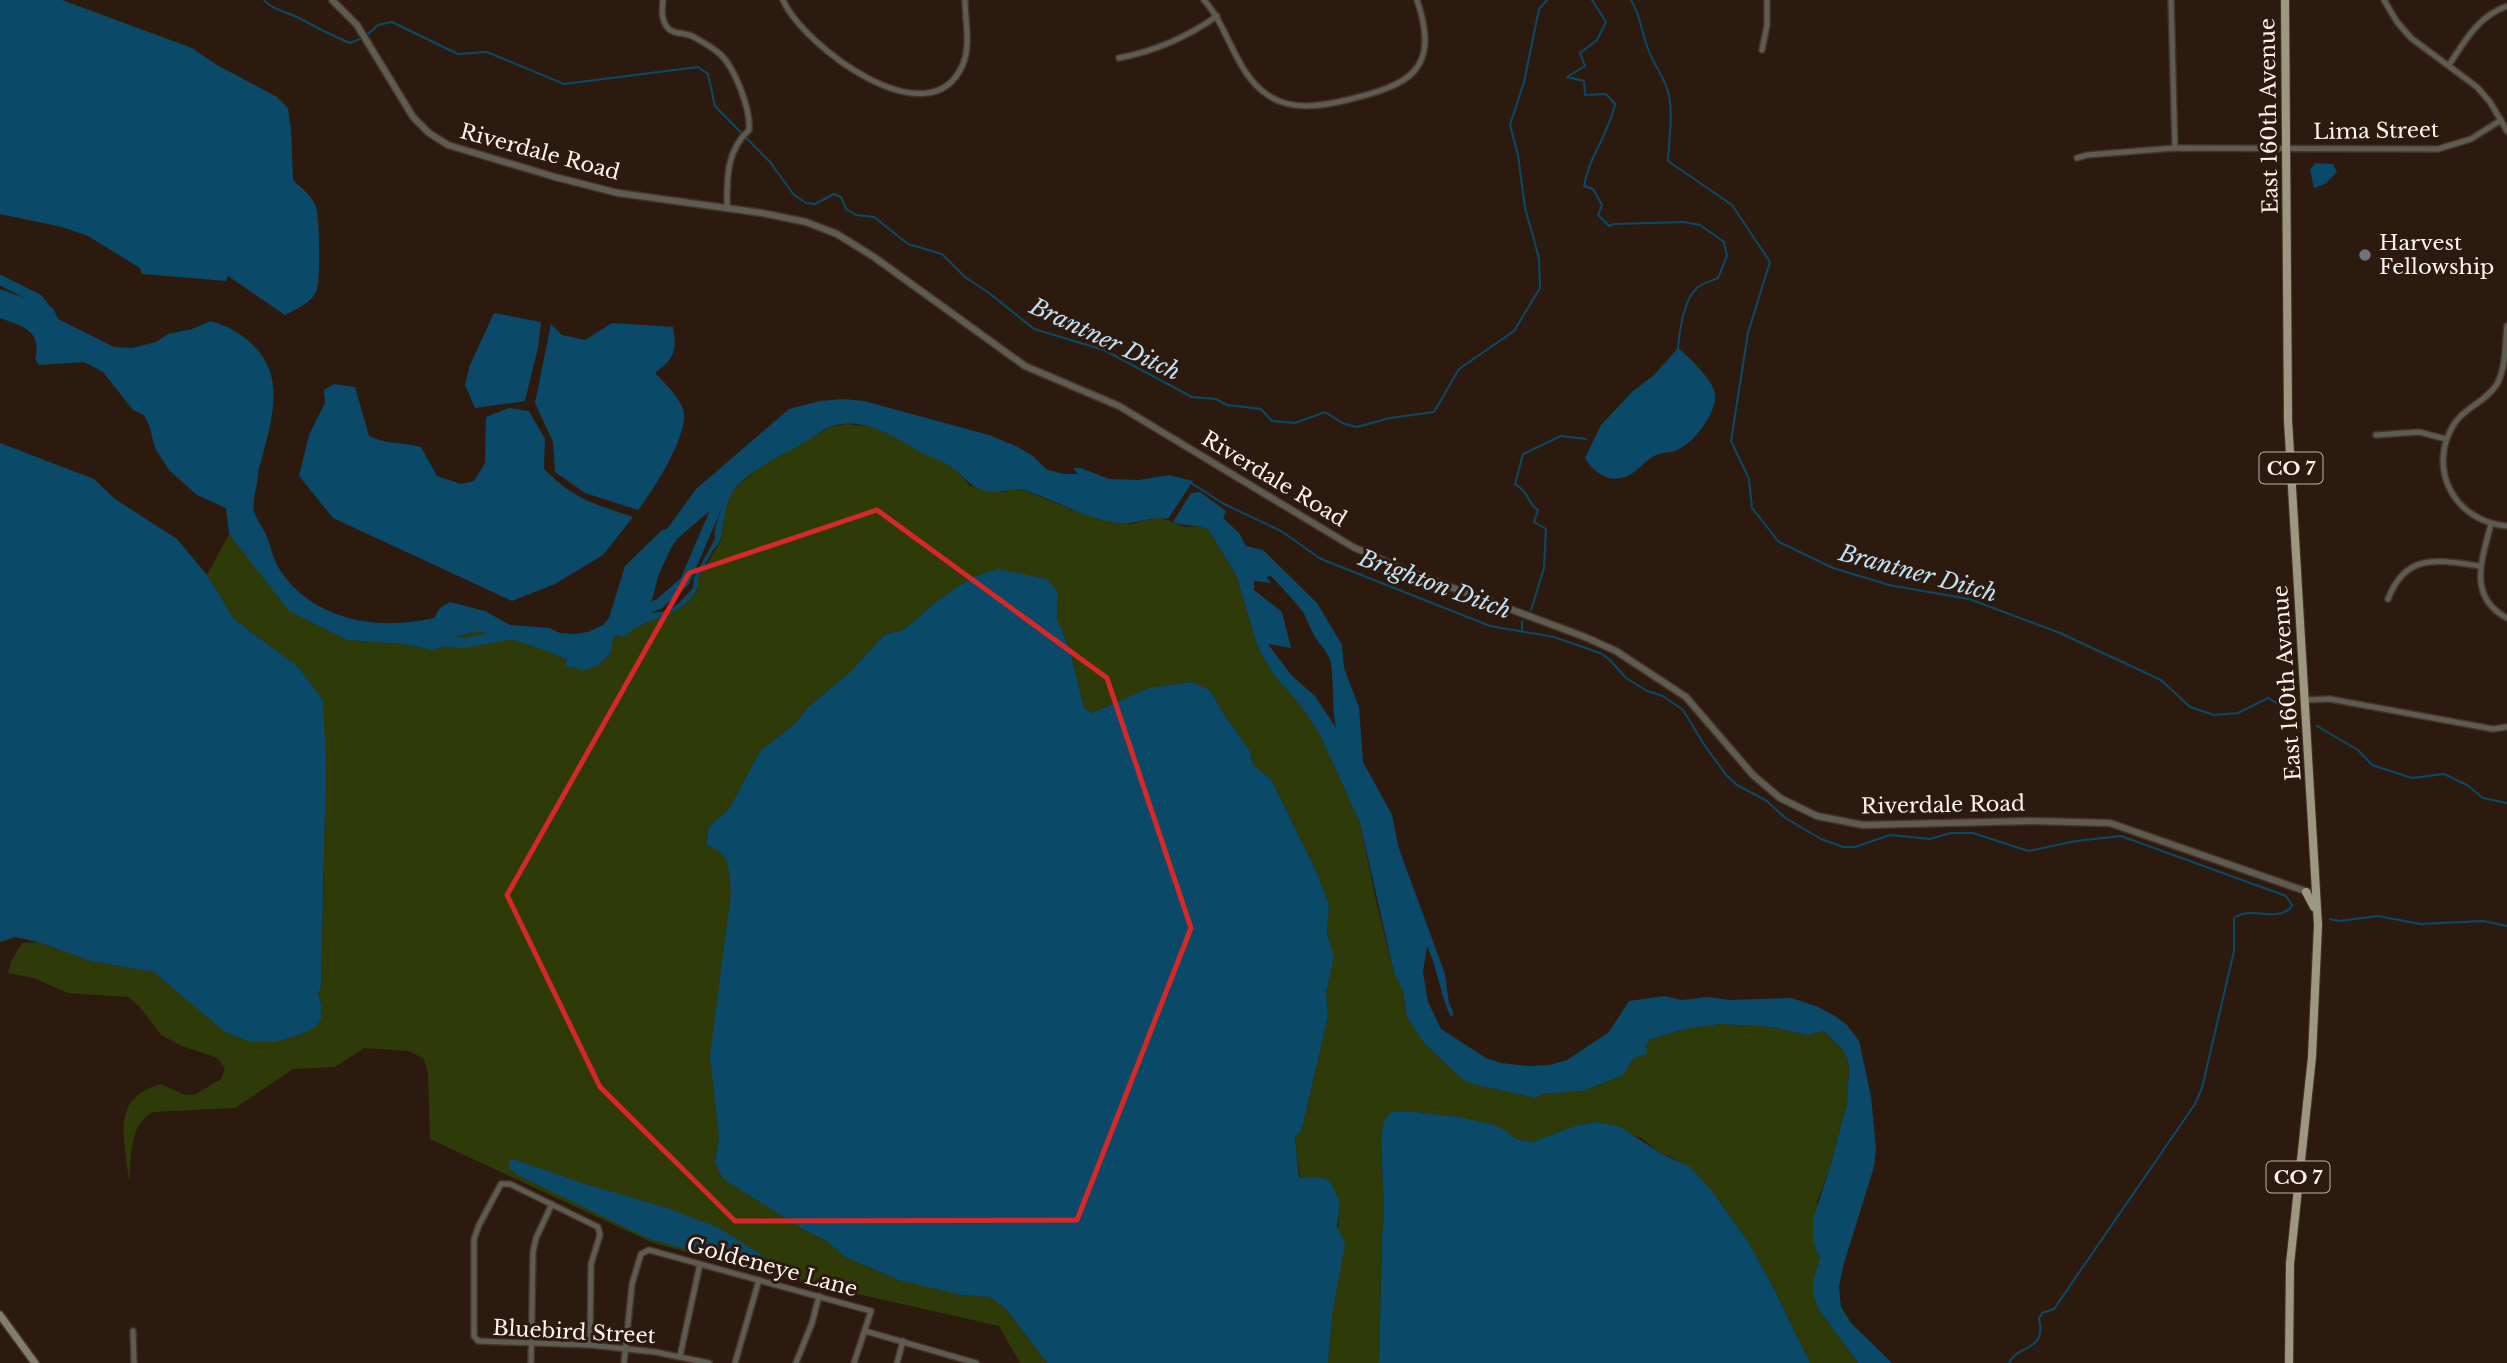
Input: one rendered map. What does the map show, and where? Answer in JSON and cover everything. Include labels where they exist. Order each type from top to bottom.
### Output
[{"type":"main road","name":"East 160th Avenue","points":[[2285,0],[2288,420],[2318,935],[2312,1056],[2290,1264],[2289,1363]]},
{"type":"main road","points":[[2306,892],[2313,904],[2318,935]]},
{"type":"main road","points":[[0,1315],[35,1363]]},
{"type":"street","name":"Riverdale Road","points":[[332,0],[351,17],[363,33],[413,117],[429,133],[448,145],[618,193],[727,207],[797,220],[837,234],[874,257],[1025,366],[1119,406],[1353,547],[1405,570],[1557,626],[1616,651],[1686,697],[1753,775],[1780,798],[1806,812],[1836,822],[1863,825],[2019,821],[2109,823],[2306,892],[2317,893]]},
{"type":"street","points":[[663,0],[666,26],[673,33],[690,35],[721,55],[730,67],[748,111],[749,130],[728,164],[727,207]]},
{"type":"street","points":[[784,2],[800,25],[832,55],[875,82],[901,91],[917,93],[936,90],[948,84],[957,74],[965,57],[965,0]]},
{"type":"street","points":[[1203,0],[1217,16],[1249,77],[1271,97],[1287,103],[1318,106],[1377,93],[1398,85],[1416,67],[1426,42],[1425,25],[1417,0]]},
{"type":"street","points":[[1762,50],[1767,25],[1767,0]]},
{"type":"street","points":[[2171,0],[2175,148]]},
{"type":"street","points":[[2384,0],[2397,22],[2411,38],[2477,87],[2507,131]]},
{"type":"street","points":[[2449,65],[2483,19],[2507,6]]},
{"type":"street","points":[[1119,58],[1163,47],[1192,33],[1217,16]]},
{"type":"street","name":"Lima Street","points":[[2077,158],[2175,148],[2438,149],[2471,139],[2501,120]]},
{"type":"street","points":[[2507,326],[2503,368],[2498,383],[2488,396],[2464,413],[2446,439],[2443,452],[2449,488],[2459,505],[2476,518],[2507,526]]},
{"type":"street","points":[[2375,435],[2418,432],[2446,439]]},
{"type":"street","points":[[2491,524],[2480,566],[2481,585],[2488,602],[2507,618]]},
{"type":"street","points":[[2388,599],[2402,573],[2425,562],[2440,560],[2480,566]]},
{"type":"street","points":[[2305,700],[2330,699],[2493,729],[2507,727]]},
{"type":"street","name":"Bluebird Street","points":[[552,1204],[508,1183],[501,1184],[498,1188],[474,1239],[474,1336],[478,1341],[590,1345],[680,1356],[709,1363]]},
{"type":"street","points":[[531,1363],[534,1247],[552,1204],[594,1224],[599,1230],[600,1237],[591,1264],[590,1345]]},
{"type":"street","name":"Goldeneye Lane","points":[[625,1349],[634,1277],[638,1260],[646,1250],[871,1311],[865,1331]]},
{"type":"street","points":[[680,1356],[700,1264]]},
{"type":"street","points":[[735,1363],[759,1280]]},
{"type":"street","points":[[796,1363],[819,1296]]},
{"type":"street","points":[[133,1331],[135,1363]]},
{"type":"street","points":[[855,1363],[865,1331],[976,1363]]},
{"type":"street","points":[[898,1363],[903,1341]]},
{"type":"street","points":[[624,1363],[625,1349]]},
{"type":"street","points":[[956,1363],[958,1356]]},
{"type":"highlighted area","points":[[877,510],[1107,678],[1191,928],[1077,1220],[735,1221],[600,1087],[507,895],[689,573]]},
{"type":"green space","points":[[846,424],[873,427],[911,444],[954,468],[970,486],[1003,492],[1016,489],[1026,491],[1073,510],[1116,523],[1131,524],[1159,517],[1185,527],[1202,526],[1208,529],[1236,575],[1258,648],[1274,675],[1301,706],[1320,735],[1360,823],[1377,905],[1394,973],[1403,991],[1407,1017],[1424,1043],[1462,1079],[1472,1084],[1535,1098],[1542,1094],[1582,1091],[1622,1076],[1634,1058],[1641,1055],[1649,1040],[1685,1029],[1720,1024],[1771,1027],[1807,1035],[1824,1031],[1842,1049],[1849,1069],[1847,1103],[1830,1167],[1817,1202],[1819,1310],[1858,1363],[1810,1363],[1749,1243],[1712,1191],[1674,1158],[1660,1153],[1641,1138],[1596,1122],[1578,1125],[1532,1142],[1516,1139],[1459,1117],[1409,1111],[1391,1112],[1381,1138],[1384,1211],[1379,1363],[1328,1363],[1340,1202],[1319,1177],[1300,1178],[1295,1137],[1302,1129],[1328,1016],[1326,993],[1333,957],[1327,933],[1329,905],[1318,875],[1271,779],[1253,765],[1250,751],[1210,690],[1191,682],[1149,688],[1092,713],[1084,708],[1070,651],[1057,618],[1058,592],[998,569],[974,577],[937,601],[905,629],[884,635],[851,671],[806,709],[798,721],[760,751],[729,809],[709,826],[706,845],[724,855],[729,868],[731,894],[721,984],[717,1104],[719,1137],[715,1163],[723,1179],[806,1231],[827,1241],[843,1256],[901,1281],[961,1295],[990,1297],[1006,1309],[1047,1363],[1020,1363],[999,1326],[743,1268],[651,1242],[430,1139],[428,1072],[424,1059],[409,1051],[364,1048],[335,1067],[293,1069],[235,1108],[153,1112],[139,1125],[135,1133],[129,1182],[124,1122],[134,1099],[161,1084],[185,1095],[196,1094],[221,1079],[225,1069],[218,1058],[182,1046],[161,1035],[139,1006],[128,997],[68,993],[34,978],[8,973],[22,943],[38,942],[91,961],[154,972],[167,983],[321,1003],[318,994],[321,987],[324,844],[323,700],[269,645],[234,619],[207,575],[229,534],[297,615],[347,640],[401,644],[434,650],[448,645],[441,642],[442,638],[481,632],[552,653],[567,660],[564,665],[599,665],[612,651],[612,641],[618,635],[624,637],[632,629],[685,605],[697,590],[698,579],[721,540],[724,516],[730,495],[736,487],[768,460],[831,427]]},
{"type":"water","points":[[0,0],[62,0],[192,48],[217,65],[277,97],[288,108],[293,180],[311,197],[317,210],[319,276],[316,292],[310,300],[285,315],[228,276],[226,281],[142,274],[140,268],[88,236],[62,227],[0,214]]},
{"type":"water","points":[[2315,163],[2333,164],[2337,172],[2325,184],[2314,188],[2310,170]]},
{"type":"water","points":[[0,289],[53,308],[58,319],[114,347],[132,348],[156,342],[168,334],[192,329],[211,321],[233,330],[254,346],[266,362],[272,378],[274,396],[258,473],[255,514],[278,566],[294,587],[310,601],[329,611],[370,622],[413,622],[434,618],[440,608],[450,602],[485,611],[510,625],[549,628],[560,633],[588,632],[603,625],[609,618],[625,566],[662,530],[667,529],[696,489],[789,409],[820,401],[864,401],[989,435],[1018,447],[1033,456],[1046,469],[1063,474],[1078,474],[1073,468],[1081,468],[1109,479],[1139,480],[1169,475],[1193,481],[1168,519],[1117,523],[1082,513],[1027,491],[1016,489],[996,492],[979,489],[949,465],[882,431],[856,424],[843,424],[826,429],[774,459],[737,486],[728,501],[720,540],[699,577],[697,589],[688,601],[671,613],[642,624],[624,637],[617,635],[612,641],[612,651],[599,665],[582,671],[564,666],[567,660],[551,653],[481,632],[443,638],[441,642],[449,645],[433,650],[401,644],[347,640],[289,611],[229,534],[226,508],[197,495],[169,470],[155,448],[144,415],[133,410],[103,372],[84,362],[39,365],[35,359],[37,349],[33,335],[0,318]],"holes":[[[726,497],[717,523],[715,539],[694,577],[693,588],[671,611],[648,613],[659,574],[671,548],[678,538]]]},
{"type":"water","points":[[494,313],[541,322],[538,348],[525,401],[475,408],[465,385],[470,365]]},
{"type":"water","points":[[612,323],[673,327],[673,353],[667,363],[655,373],[680,403],[684,423],[668,463],[638,510],[585,493],[555,472],[553,442],[535,403],[551,324],[562,335],[585,340]]},
{"type":"water","points":[[1678,348],[1700,369],[1713,388],[1715,402],[1708,418],[1690,441],[1677,450],[1656,455],[1625,477],[1613,479],[1602,475],[1592,468],[1585,458],[1601,425],[1633,391],[1654,375]]},
{"type":"water","points":[[334,384],[355,387],[369,436],[382,441],[421,447],[437,476],[461,484],[474,481],[485,463],[486,417],[509,408],[529,411],[545,439],[544,469],[575,494],[633,517],[603,555],[555,584],[512,601],[333,518],[299,476],[309,435],[325,403],[324,390]]},
{"type":"water","points":[[0,443],[94,479],[115,499],[177,539],[207,575],[234,619],[298,667],[323,700],[326,763],[321,987],[318,994],[321,1019],[314,1028],[274,1042],[251,1042],[225,1032],[154,972],[91,961],[38,942],[15,937],[0,942]]},
{"type":"water","points":[[1200,492],[1226,511],[1223,518],[1239,533],[1246,546],[1263,550],[1317,603],[1342,645],[1344,668],[1359,707],[1363,762],[1392,815],[1399,849],[1445,974],[1449,1003],[1454,1014],[1451,1017],[1427,946],[1423,972],[1428,1002],[1441,1029],[1486,1058],[1501,1063],[1529,1066],[1549,1065],[1567,1060],[1609,1032],[1629,1001],[1665,996],[1682,1000],[1707,997],[1730,1000],[1791,998],[1816,1006],[1847,1025],[1859,1041],[1871,1096],[1876,1149],[1874,1167],[1844,1263],[1839,1287],[1841,1307],[1851,1323],[1892,1363],[1858,1363],[1819,1310],[1813,1295],[1813,1282],[1820,1258],[1813,1241],[1813,1219],[1847,1103],[1849,1069],[1842,1049],[1824,1031],[1807,1035],[1771,1027],[1720,1024],[1685,1029],[1649,1040],[1646,1046],[1647,1054],[1634,1058],[1622,1076],[1582,1091],[1542,1094],[1535,1098],[1472,1084],[1462,1079],[1424,1043],[1407,1017],[1403,991],[1394,973],[1360,823],[1320,735],[1301,706],[1274,675],[1258,648],[1236,575],[1208,529],[1173,522],[1191,493]],"holes":[[[1271,576],[1303,612],[1328,656],[1332,672],[1336,728],[1315,696],[1292,676],[1268,644],[1291,648],[1282,612],[1254,590],[1254,581],[1271,583],[1266,577]]]},
{"type":"water","points":[[998,569],[1047,579],[1058,592],[1057,618],[1070,651],[1084,708],[1092,713],[1149,688],[1191,682],[1210,690],[1250,751],[1253,765],[1271,779],[1318,875],[1329,905],[1327,933],[1334,957],[1326,993],[1328,1016],[1302,1129],[1295,1138],[1299,1178],[1319,1177],[1330,1181],[1340,1202],[1337,1227],[1345,1243],[1332,1316],[1328,1363],[1047,1363],[1006,1309],[990,1297],[961,1295],[901,1281],[843,1256],[827,1241],[806,1231],[723,1179],[715,1163],[719,1137],[710,1056],[731,894],[725,858],[706,845],[709,826],[729,809],[760,751],[798,721],[806,709],[851,671],[884,635],[905,629],[937,601],[973,577]]},
{"type":"water","points":[[1409,1111],[1459,1117],[1498,1126],[1516,1139],[1532,1142],[1578,1125],[1596,1122],[1621,1127],[1660,1153],[1690,1167],[1712,1191],[1749,1243],[1810,1363],[1379,1363],[1384,1211],[1381,1138],[1384,1121],[1391,1112]]},
{"type":"water","points":[[513,1159],[667,1208],[719,1228],[763,1256],[763,1262],[756,1267],[749,1267],[647,1238],[518,1175],[509,1168],[509,1161]]},
{"type":"waterway","name":"Brantner Ditch","points":[[264,0],[276,9],[350,43],[362,38]]},
{"type":"waterway","name":"Brantner Ditch","points":[[367,35],[378,25],[392,22],[458,54],[487,52],[564,84],[698,67],[708,74],[715,106],[770,162],[794,195],[806,203],[815,204],[834,194],[841,197],[846,209],[856,215],[874,217],[908,244],[942,254],[965,277],[1034,329],[1104,350],[1192,397],[1216,399],[1227,405],[1261,409],[1272,421],[1295,423],[1325,412],[1344,424],[1357,427],[1390,418],[1434,412],[1459,369],[1514,331],[1540,288],[1539,258],[1525,208],[1518,155],[1510,125],[1524,82],[1539,9],[1547,0]]},
{"type":"waterway","points":[[1592,0],[1606,22],[1597,40],[1580,53],[1585,66],[1567,77],[1584,81],[1585,95],[1606,94],[1615,104],[1584,186],[1593,189],[1602,205],[1598,215],[1609,226],[1684,222],[1700,225],[1724,242],[1727,256],[1718,278],[1704,283],[1692,293],[1681,325],[1678,348]]},
{"type":"waterway","name":"Brantner Ditch","points":[[1631,0],[1649,52],[1669,95],[1671,120],[1668,161],[1732,205],[1770,262],[1748,333],[1731,441],[1749,479],[1752,508],[1779,542],[1833,568],[1889,585],[1969,599],[2060,633],[2161,680],[2190,707],[2214,715],[2238,713],[2268,698],[2295,714]]},
{"type":"waterway","points":[[0,280],[38,299],[50,315]]},
{"type":"waterway","points":[[1531,610],[1544,568],[1546,529],[1534,522],[1538,510],[1524,491],[1515,484],[1523,454],[1561,436],[1586,439]]},
{"type":"waterway","name":"Brighton Ditch","points":[[1191,483],[1224,504],[1281,531],[1321,559],[1490,626],[1554,637],[1600,653],[1626,678],[1647,691],[1663,696],[1683,710],[1705,746],[1737,785],[1767,801],[1784,817],[1821,839],[1843,847],[1855,847],[1890,835],[1930,839],[1951,833],[1973,833],[2028,851],[2076,841],[2121,836],[2286,896],[2292,905]]},
{"type":"waterway","points":[[638,612],[659,604],[685,581],[724,490]]},
{"type":"waterway","points":[[1522,621],[1522,631]]},
{"type":"waterway","points":[[430,640],[464,643],[512,634]]},
{"type":"waterway","name":"Brantner Ditch","points":[[2317,726],[2358,750],[2372,765],[2412,778],[2444,774],[2467,785],[2483,798],[2507,803]]},
{"type":"waterway","points":[[2009,1363],[2039,1337],[2039,1319],[2042,1313],[2054,1309],[2195,1104],[2202,1088],[2234,951],[2234,918],[2249,913],[2280,914],[2292,906]]},
{"type":"waterway","name":"Brighton Ditch","points":[[2330,919],[2339,921],[2378,916],[2420,924],[2483,921],[2507,926]]},
{"type":"place","name":"Harvest Fellowship","points":[[2365,255]]}]
